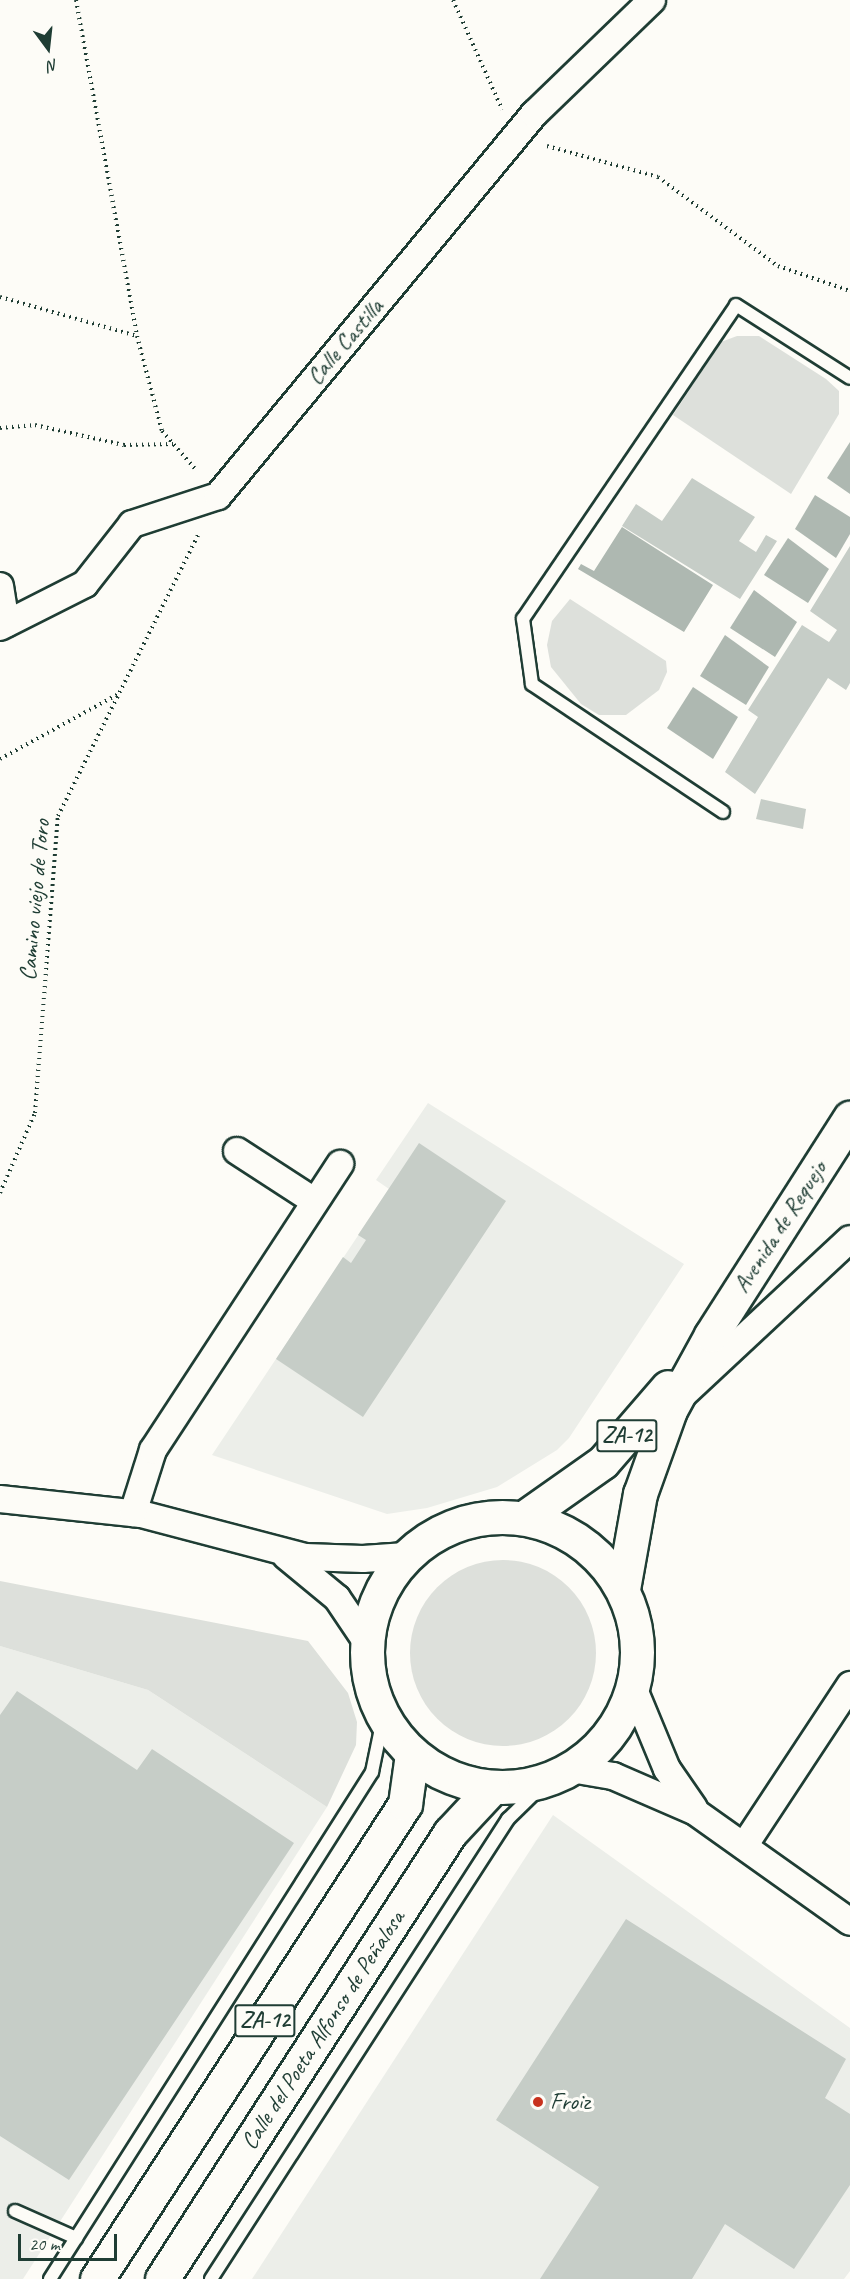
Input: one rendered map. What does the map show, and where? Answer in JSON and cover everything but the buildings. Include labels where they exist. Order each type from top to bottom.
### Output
[{"type":"highway","name":"Avenida de Requejo","points":[[623,1589],[640,1494],[673,1404],[711,1335],[850,1118]]},
{"type":"highway","name":"Avenida de Requejo","points":[[525,1517],[603,1462],[711,1335]]},
{"type":"highway","name":"ZA-12","points":[[525,1517],[565,1531],[598,1556],[623,1589],[637,1633],[633,1687],[623,1714],[601,1745],[560,1774],[521,1787],[492,1788],[450,1778],[412,1754],[383,1719],[369,1682],[366,1641],[372,1610],[386,1581],[406,1556],[440,1530],[471,1520],[525,1517]]},
{"type":"highway","name":"ZA-12","points":[[97,2279],[405,1804],[412,1754]]},
{"type":"highway","name":"Calle del Poeta Alfonso de Peñalosa","points":[[162,2279],[450,1833],[492,1788]]},
{"type":"street","name":"Calle Castilla","points":[[218,496],[514,137],[652,0]]},
{"type":"street","points":[[0,586],[3,625],[85,584],[132,524],[218,496]]},
{"type":"street","points":[[237,1151],[314,1201]]},
{"type":"street","points":[[133,1513],[153,1450],[339,1164]]},
{"type":"street","points":[[673,1404],[850,1239]]},
{"type":"street","points":[[0,1499],[133,1513],[278,1551],[339,1559],[406,1556]]},
{"type":"street","points":[[278,1551],[325,1585],[349,1613],[366,1641]]},
{"type":"street","points":[[744,1846],[850,1685]]},
{"type":"street","points":[[633,1687],[674,1781],[705,1818]]},
{"type":"street","points":[[560,1774],[613,1776],[705,1818],[850,1922]]},
{"type":"lane","points":[[723,812],[532,684],[523,619],[736,305],[850,378]]},
{"type":"lane","points":[[50,2279],[372,1772],[383,1719]]},
{"type":"lane","points":[[211,2279],[508,1820],[560,1774]]},
{"type":"lane","points":[[15,2211],[76,2238]]},
{"type":"path","points":[[76,0],[137,336],[162,431],[218,496]]},
{"type":"path","points":[[453,0],[514,137],[658,177],[778,266],[850,291]]},
{"type":"path","points":[[0,297],[137,336]]},
{"type":"path","points":[[0,428],[35,425],[124,445],[173,444]]},
{"type":"path","name":"Camino viejo de Toro","points":[[0,1192],[35,1113],[58,816],[218,496]]},
{"type":"path","points":[[0,759],[119,693]]},
{"type":"shaded area","points":[[737,336],[759,336],[826,379],[839,391],[839,414],[791,494],[673,415],[721,342]]},
{"type":"shaded area","points":[[850,442],[850,494],[827,478]]},
{"type":"shaded area","points":[[815,495],[850,517],[850,534],[836,558],[795,529]]},
{"type":"shaded area","points":[[622,527],[713,585],[684,632],[578,569],[581,564],[594,571]]},
{"type":"shaded area","points":[[788,538],[829,569],[808,603],[764,575]]},
{"type":"shaded area","points":[[754,590],[797,622],[775,657],[730,628]]},
{"type":"shaded area","points":[[570,599],[666,661],[667,672],[659,690],[626,715],[599,715],[581,704],[551,667],[547,645],[552,621]]},
{"type":"shaded area","points":[[725,635],[769,667],[746,705],[700,676]]},
{"type":"shaded area","points":[[693,687],[738,717],[713,759],[667,728]]},
{"type":"shaded area","points":[[428,1103],[684,1264],[569,1438],[557,1450],[497,1487],[427,1508],[387,1514],[212,1455],[389,1189],[376,1180]]},
{"type":"shaded area","points":[[503,1560],[521,1562],[538,1568],[554,1576],[568,1588],[580,1602],[588,1618],[594,1635],[596,1653],[594,1671],[588,1688],[580,1704],[568,1718],[554,1730],[538,1738],[521,1744],[503,1746],[485,1744],[468,1738],[452,1730],[438,1718],[426,1704],[418,1688],[412,1671],[410,1653],[412,1635],[418,1618],[426,1602],[438,1588],[452,1576],[468,1568],[485,1562]]},
{"type":"shaded area","points":[[0,1581],[308,1641],[348,1693],[357,1722],[356,1745],[327,1807],[148,1690],[0,1646]]},
{"type":"shaded area","points":[[0,1646],[148,1690],[327,1807],[23,2279],[0,2279]]},
{"type":"shaded area","points":[[553,1815],[850,2028],[850,2271],[844,2279],[252,2279]]},
{"type":"place","name":"Froiz","points":[[538,2102]]}]
